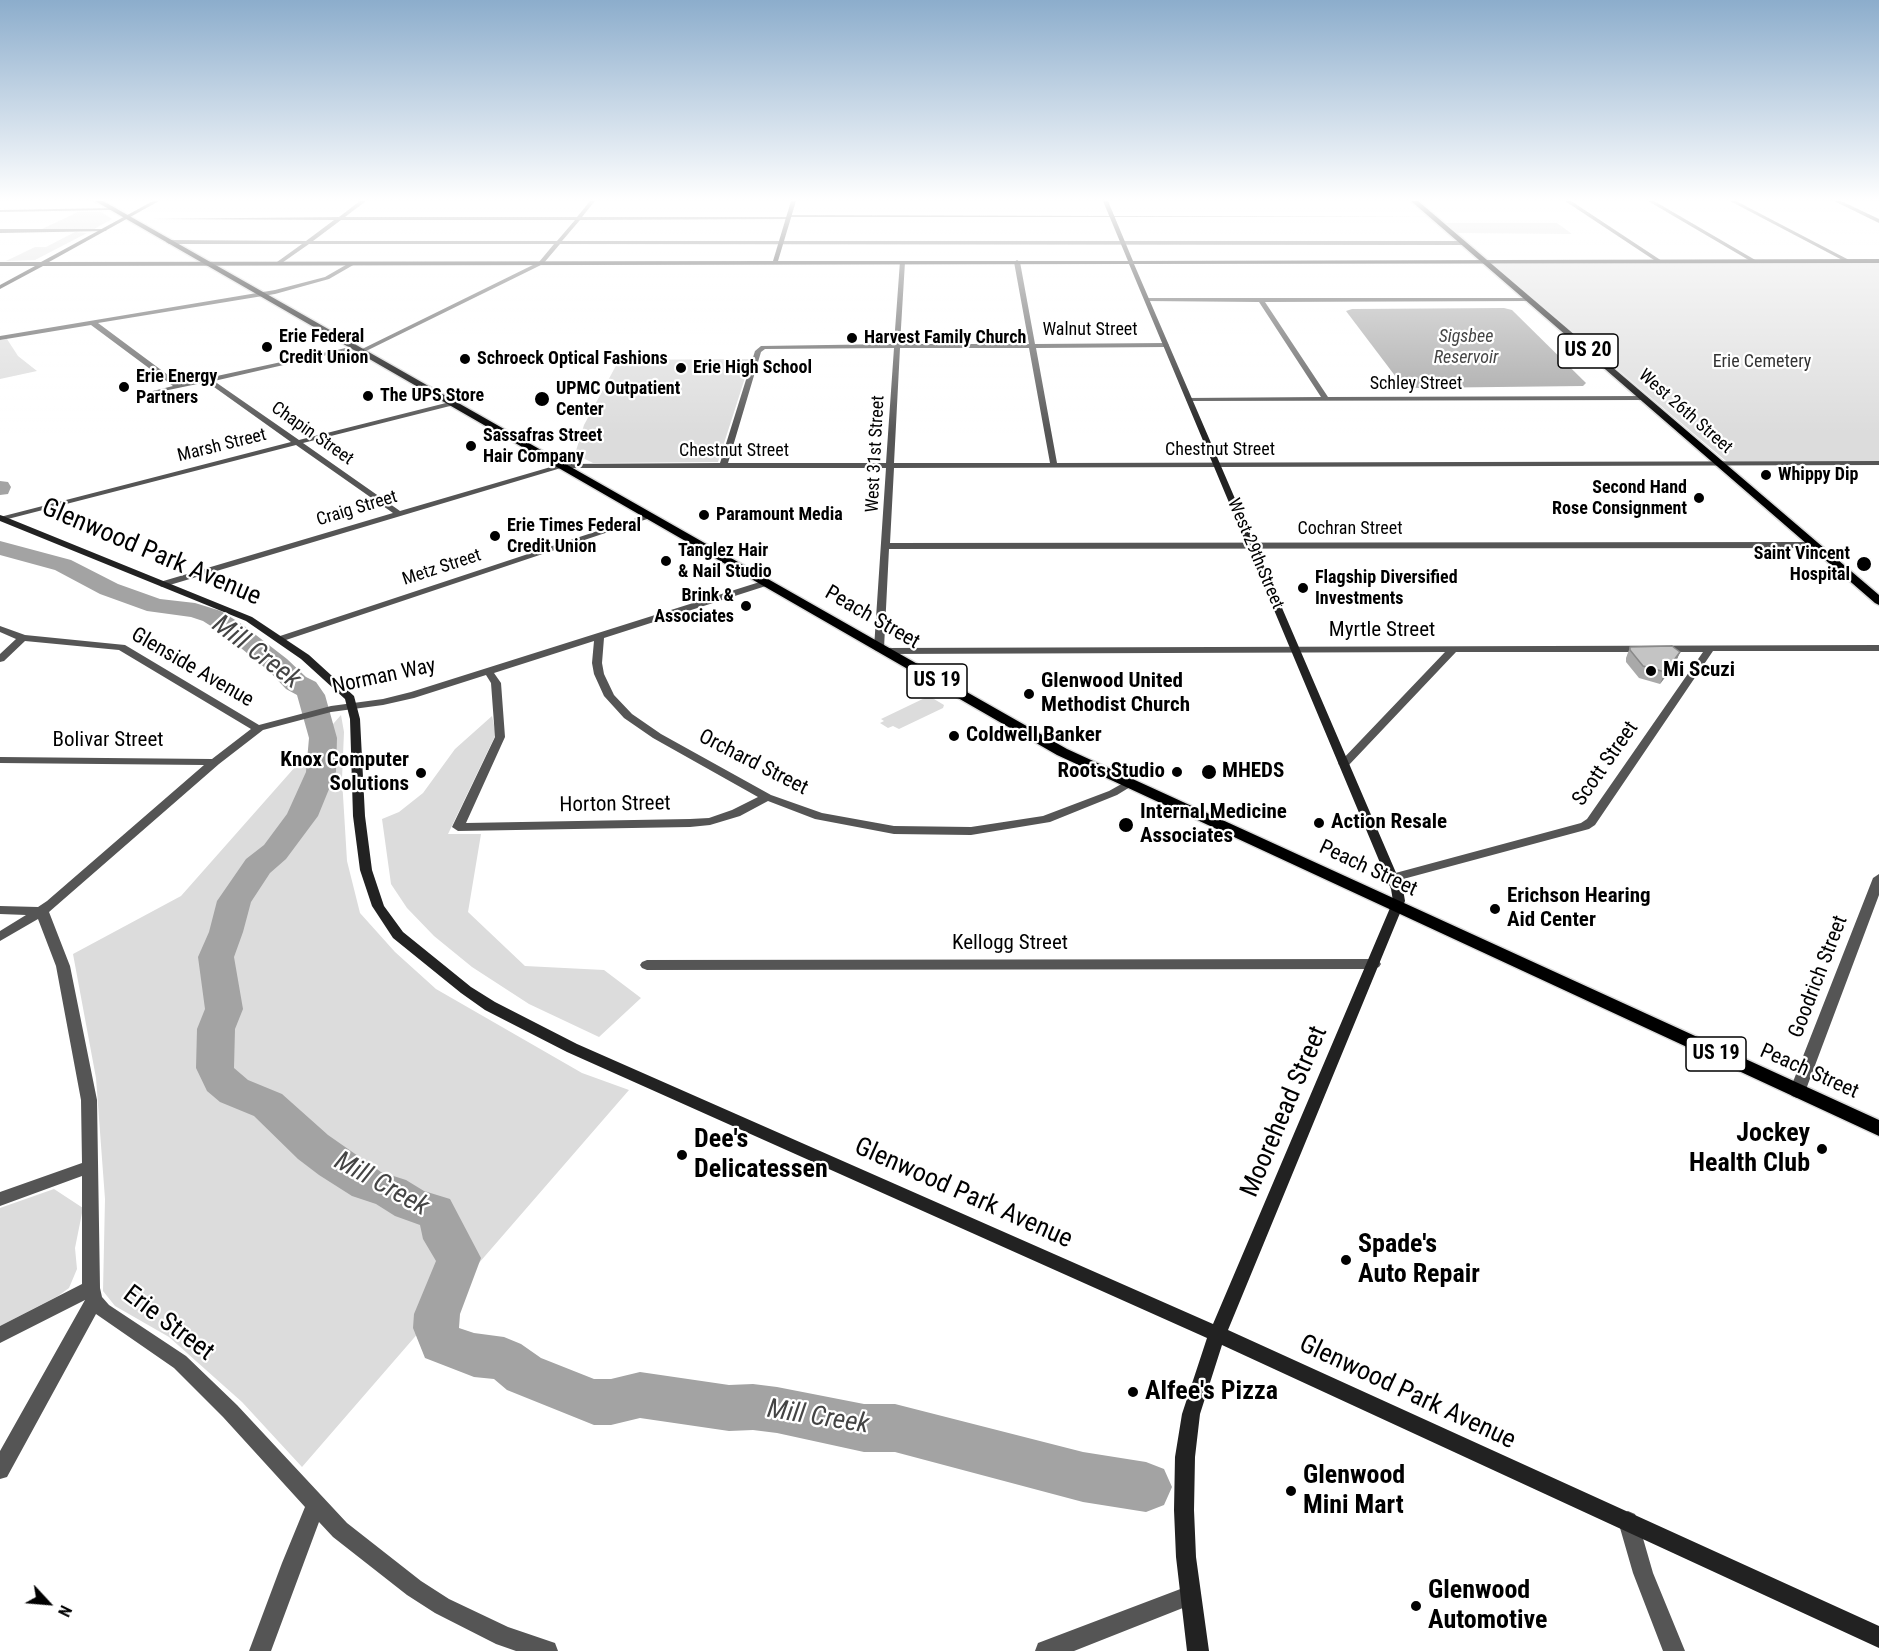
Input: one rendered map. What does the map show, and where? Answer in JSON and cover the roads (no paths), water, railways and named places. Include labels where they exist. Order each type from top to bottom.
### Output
[{"type":"main road","name":"Peach Street","points":[[231,278],[1062,752],[1879,1128]]},
{"type":"main road","name":"West 26th Street","points":[[1504,278],[1879,601]]},
{"type":"street","points":[[0,287],[17,278]]},
{"type":"street","points":[[0,338],[260,295],[325,278]]},
{"type":"street","points":[[151,393],[357,350],[509,278]]},
{"type":"street","name":"West 31st Street","points":[[882,650],[885,546],[901,278]]},
{"type":"street","points":[[1020,278],[1054,465]]},
{"type":"street","name":"West 29th Street","points":[[1138,278],[1392,878],[1398,895],[1398,908]]},
{"type":"street","points":[[1148,300],[1529,300]]},
{"type":"street","points":[[1261,300],[1326,399]]},
{"type":"street","points":[[92,322],[178,386]]},
{"type":"street","name":"Walnut Street","points":[[723,466],[758,351],[761,348],[1166,345]]},
{"type":"street","name":"Chapin Street","points":[[208,380],[399,514]]},
{"type":"street","name":"Schley Street","points":[[1188,399],[1644,398]]},
{"type":"street","name":"Marsh Street","points":[[1,518],[451,403]]},
{"type":"street","name":"Chestnut Street","points":[[561,466],[1879,463]]},
{"type":"street","name":"Craig Street","points":[[163,584],[561,466]]},
{"type":"street","name":"Metz Street","points":[[280,639],[649,517]]},
{"type":"street","name":"Glenwood Park Avenue","points":[[1,518],[249,619],[280,639],[350,698],[353,706],[359,816],[366,870],[378,906],[399,935],[466,990],[521,1024],[1217,1334],[1879,1637]]},
{"type":"street","name":"Cochran Street","points":[[885,546],[1814,545]]},
{"type":"street","name":"Norman Way","points":[[0,937],[42,910],[215,762],[258,729],[331,709],[399,699],[766,583]]},
{"type":"street","name":"Glenside Avenue","points":[[0,628],[23,638],[121,647],[258,729]]},
{"type":"street","name":"Orchard Street","points":[[599,636],[597,663],[599,674],[609,696],[649,731],[767,797],[797,809],[843,822],[894,830],[944,832],[1014,825],[1046,819],[1113,793],[1129,784]]},
{"type":"street","points":[[0,659],[23,638]]},
{"type":"street","name":"Scott Street","points":[[1392,878],[1585,826],[1591,822],[1710,648]]},
{"type":"street","name":"Myrtle Street","points":[[882,650],[1879,648]]},
{"type":"street","points":[[1344,764],[1454,649]]},
{"type":"street","name":"Horton Street","points":[[488,671],[496,683],[500,737],[458,827],[690,823],[724,817],[767,797]]},
{"type":"street","name":"Bolivar Street","points":[[0,760],[215,762]]},
{"type":"street","name":"Goodrich Street","points":[[1797,1092],[1875,903],[1879,878]]},
{"type":"street","name":"Moorehead Street","points":[[1198,1651],[1184,1510],[1185,1457],[1191,1414],[1217,1334],[1398,908]]},
{"type":"street","points":[[0,910],[42,910]]},
{"type":"street","name":"Erie Street","points":[[42,910],[63,966],[89,1100],[93,1294],[103,1310],[180,1362],[230,1411],[339,1530],[414,1588],[442,1606],[504,1636],[547,1651]]},
{"type":"street","name":"Kellogg Street","points":[[647,965],[1374,964]]},
{"type":"street","points":[[0,1199],[91,1166]]},
{"type":"street","points":[[0,1335],[93,1294]]},
{"type":"street","points":[[0,1470],[93,1294]]},
{"type":"street","points":[[260,1651],[295,1555],[316,1506]]},
{"type":"street","points":[[1628,1521],[1643,1573],[1674,1651]]},
{"type":"street","points":[[1046,1651],[1191,1595]]},
{"type":"water","name":"Sigsbee Reservoir","points":[[1504,308],[1512,310],[1586,383],[1583,386],[1413,388],[1402,385],[1346,311],[1352,309]]},
{"type":"waterway","name":"Mill Creek","points":[[0,548],[63,565],[109,589],[156,606],[195,610],[212,616],[234,630],[278,665],[296,683],[306,688],[311,695],[323,738],[321,772],[302,816],[275,852],[258,866],[234,901],[226,932],[216,957],[224,1009],[216,1029],[215,1068],[221,1081],[234,1091],[268,1105],[313,1147],[334,1163],[367,1184],[391,1192],[410,1204],[435,1212],[445,1232],[445,1239],[459,1258],[437,1314],[436,1328],[442,1343],[474,1355],[504,1359],[524,1374],[594,1402],[611,1402],[640,1395],[729,1408],[753,1407],[777,1410],[864,1428],[895,1428],[1083,1477],[1146,1487]]},
{"type":"place","name":"Harvest Family Church","points":[[852,338]]},
{"type":"place","name":"Erie Federal Credit Union","points":[[267,347]]},
{"type":"place","name":"Schroeck Optical Fashions","points":[[465,359]]},
{"type":"place","name":"Erie High School","points":[[681,368]]},
{"type":"place","name":"Erie Energy Partners","points":[[124,387]]},
{"type":"place","name":"The UPS Store","points":[[368,396]]},
{"type":"place","name":"UPMC Outpatient Center","points":[[542,399]]},
{"type":"place","name":"Sassafras Street Hair Company","points":[[471,446]]},
{"type":"place","name":"Whippy Dip","points":[[1766,475]]},
{"type":"place","name":"Second Hand Rose Consignment","points":[[1699,498]]},
{"type":"place","name":"Paramount Media","points":[[704,515]]},
{"type":"place","name":"Erie Times Federal Credit Union","points":[[495,536]]},
{"type":"place","name":"Tanglez Hair & Nail Studio","points":[[666,561]]},
{"type":"place","name":"Saint Vincent Hospital","points":[[1864,564]]},
{"type":"place","name":"Flagship Diversified Investments","points":[[1303,588]]},
{"type":"place","name":"Brink & Associates","points":[[746,606]]},
{"type":"place","name":"Mi Scuzi","points":[[1651,671]]},
{"type":"place","name":"Glenwood United Methodist Church","points":[[1029,694]]},
{"type":"place","name":"Coldwell Banker","points":[[954,736]]},
{"type":"place","name":"Roots Studio","points":[[1177,772]]},
{"type":"place","name":"MHEDS","points":[[1209,772]]},
{"type":"place","name":"Knox Computer Solutions","points":[[421,773]]},
{"type":"place","name":"Action Resale","points":[[1319,823]]},
{"type":"place","name":"Internal Medicine Associates","points":[[1126,825]]},
{"type":"place","name":"Erichson Hearing Aid Center","points":[[1495,909]]},
{"type":"place","name":"Jockey Health Club","points":[[1822,1149]]},
{"type":"place","name":"Dee's Delicatessen","points":[[682,1155]]},
{"type":"place","name":"Spade's Auto Repair","points":[[1346,1260]]},
{"type":"place","name":"Alfee's Pizza","points":[[1133,1392]]},
{"type":"place","name":"Glenwood Mini Mart","points":[[1291,1491]]},
{"type":"place","name":"Glenwood Automotive","points":[[1416,1606]]},
{"type":"park label","name":"Erie Cemetery","points":[[1762,362]]}]
